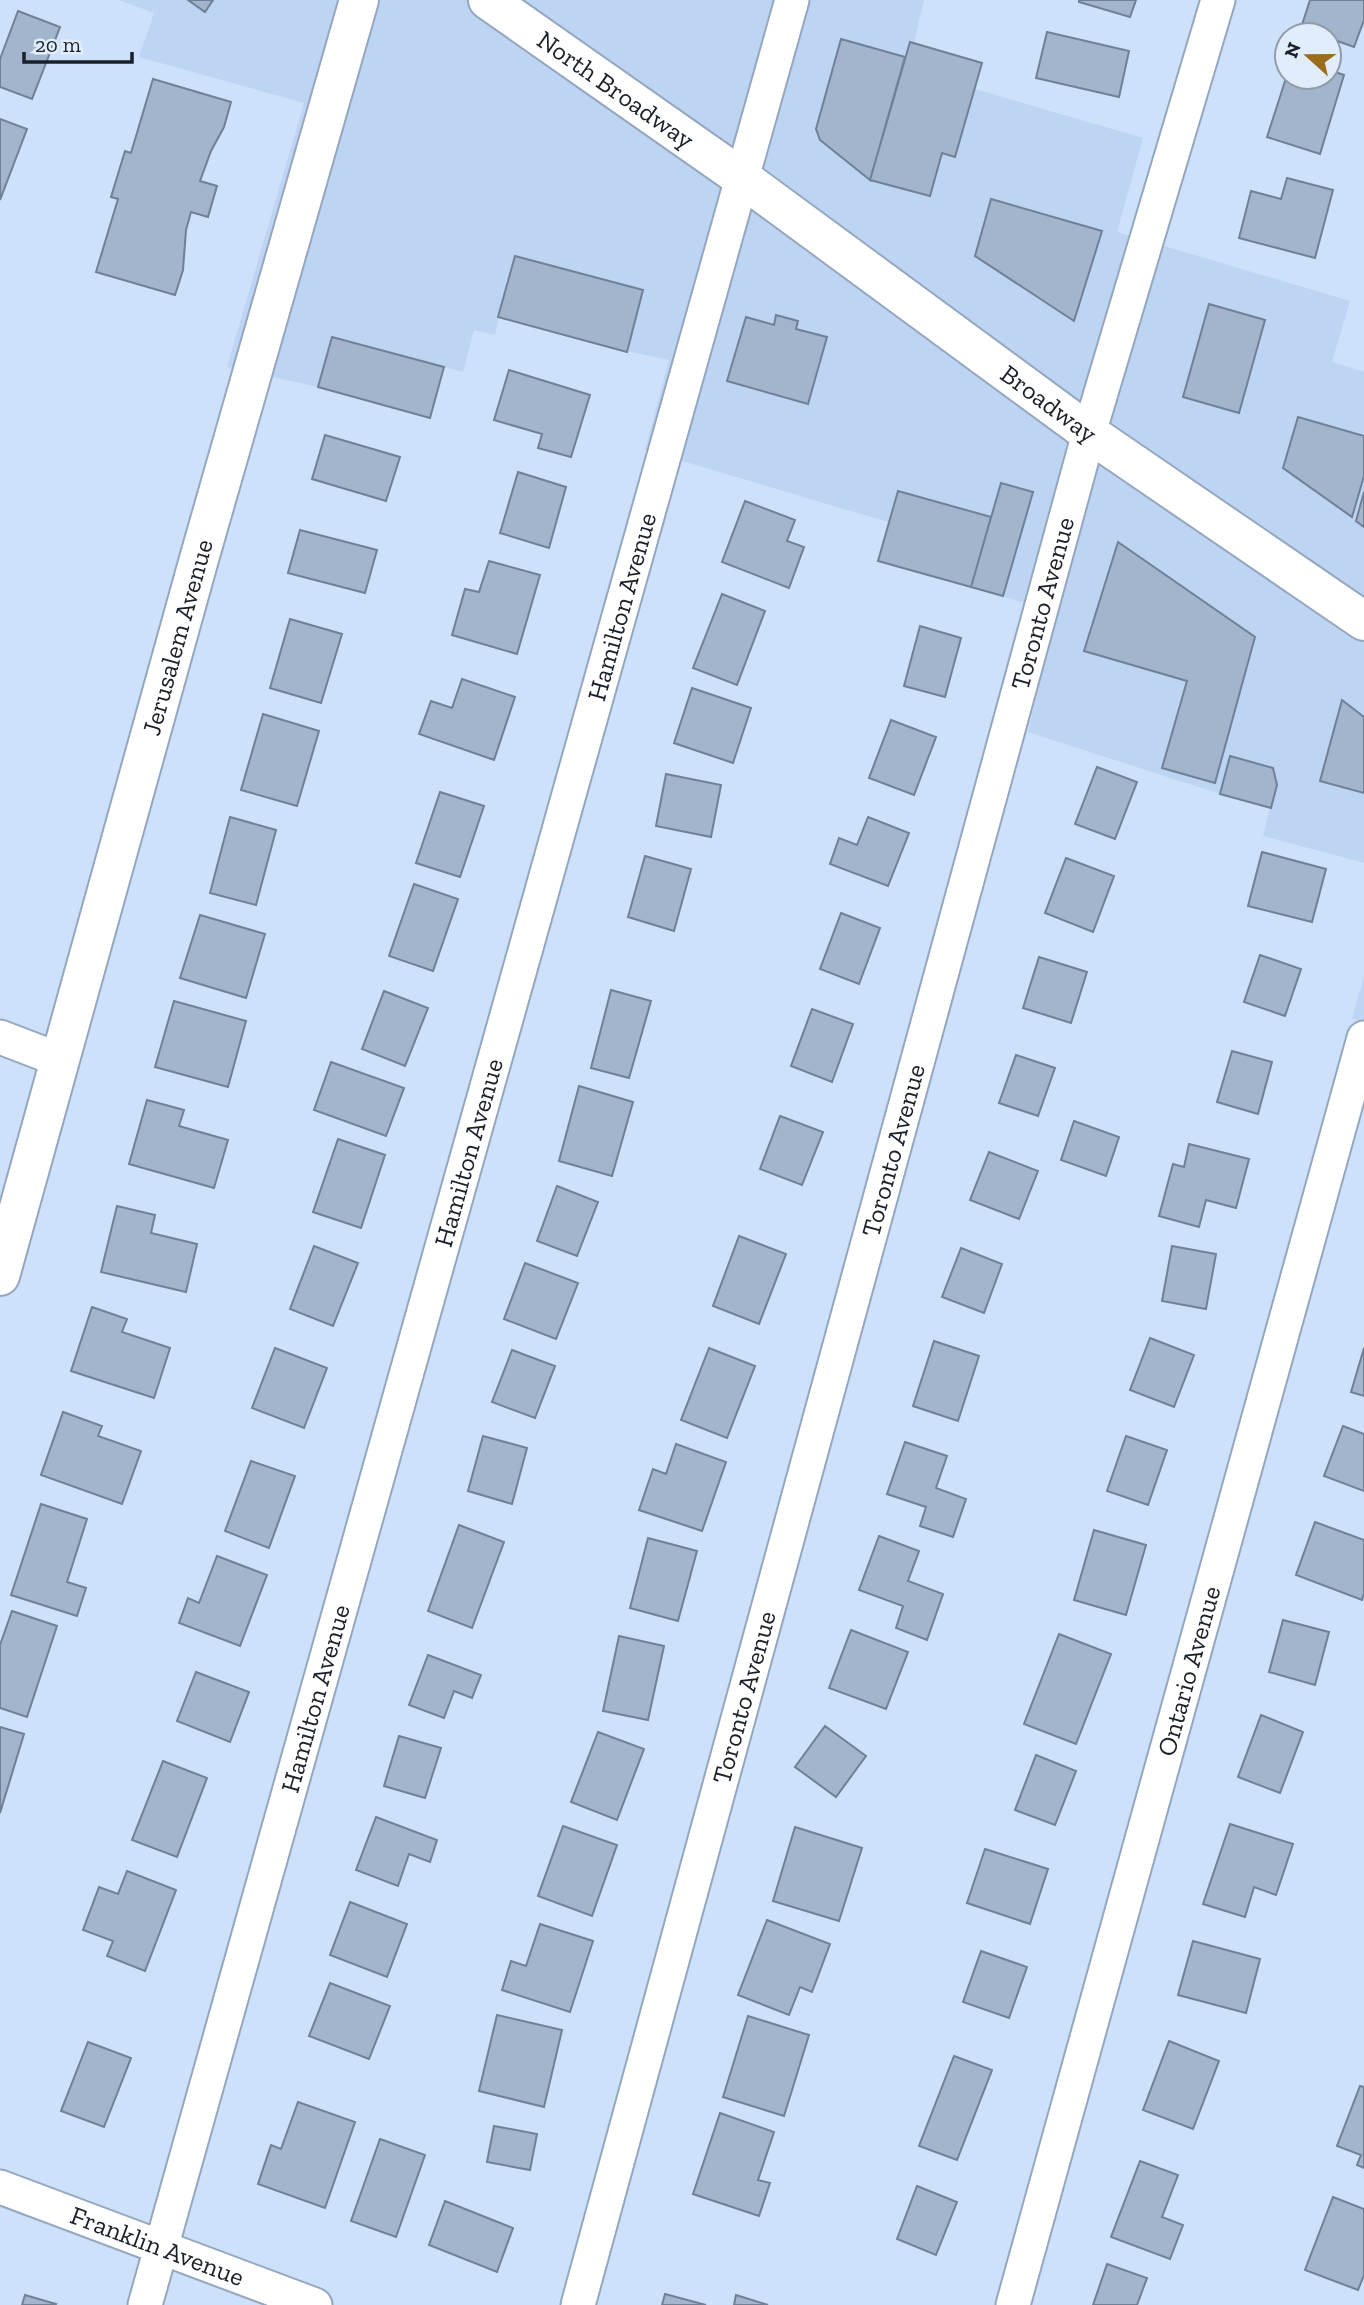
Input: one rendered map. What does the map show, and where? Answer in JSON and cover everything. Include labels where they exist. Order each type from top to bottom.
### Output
[{"type":"main road","name":"Jerusalem Avenue","points":[[0,1276],[359,0]]},
{"type":"main road","name":"North Broadway","points":[[488,0],[742,178]]},
{"type":"main road","name":"Broadway","points":[[742,178],[1089,433],[1364,621]]},
{"type":"street","name":"Hamilton Avenue","points":[[145,2305],[792,0]]},
{"type":"street","name":"Toronto Avenue","points":[[578,2305],[1089,433],[1218,0]]},
{"type":"street","points":[[0,1037],[60,1060]]},
{"type":"street","name":"Ontario Avenue","points":[[1013,2305],[1364,1038]]},
{"type":"street","name":"Franklin Avenue","points":[[0,2187],[315,2305]]},
{"type":"shaded area","points":[[119,0],[924,0],[914,43],[982,63],[975,89],[1143,138],[1117,232],[1350,301],[1332,362],[1364,372],[1364,863],[1263,836],[1270,808],[1028,732],[1057,612],[878,561],[888,522],[645,450],[669,360],[499,317],[495,335],[474,330],[463,372],[444,367],[430,418],[318,387],[227,367],[304,103],[139,57],[154,13]]},
{"type":"shaded area","points":[[1364,977],[1364,1023],[1352,1018]]},
{"type":"building","points":[[188,0],[213,0],[205,12]]},
{"type":"building","points":[[1079,0],[1136,0],[1130,17]]},
{"type":"building","points":[[1310,0],[1364,0],[1364,20],[1354,47],[1343,43],[1343,21],[1303,21]]},
{"type":"building","points":[[18,11],[60,27],[32,99],[0,87],[0,59]]},
{"type":"building","points":[[1047,32],[1129,51],[1119,97],[1036,78]]},
{"type":"building","points":[[841,39],[905,57],[870,180],[820,140],[816,129]]},
{"type":"building","points":[[910,42],[982,63],[955,157],[942,153],[930,196],[870,180]]},
{"type":"building","points":[[153,79],[231,102],[224,127],[211,151],[200,181],[217,186],[208,217],[191,212],[186,230],[183,270],[175,295],[96,272],[118,199],[111,197],[125,151],[131,153]]},
{"type":"building","points":[[1282,91],[1339,91],[1320,154],[1267,137]]},
{"type":"building","points":[[0,119],[27,129],[0,200]]},
{"type":"building","points":[[1287,178],[1333,190],[1315,258],[1239,238],[1251,191],[1281,199]]},
{"type":"building","points":[[991,199],[1102,231],[1074,321],[975,256]]},
{"type":"building","points":[[515,256],[643,290],[627,352],[498,317]]},
{"type":"building","points":[[1209,304],[1265,320],[1239,413],[1183,397]]},
{"type":"building","points":[[776,315],[798,321],[796,329],[827,337],[808,404],[727,381],[746,317],[774,325]]},
{"type":"building","points":[[332,337],[444,367],[430,418],[318,387]]},
{"type":"building","points":[[509,370],[590,395],[571,457],[538,448],[542,434],[494,420]]},
{"type":"building","points":[[1298,417],[1364,436],[1364,476],[1352,517],[1283,468]]},
{"type":"building","points":[[325,435],[400,457],[386,501],[312,479]]},
{"type":"building","points":[[518,472],[566,487],[549,548],[500,533]]},
{"type":"building","points":[[1001,483],[1033,492],[1003,596],[971,587]]},
{"type":"building","points":[[898,491],[991,517],[971,587],[878,561]]},
{"type":"building","points":[[1364,492],[1364,527],[1356,521]]},
{"type":"building","points":[[745,501],[795,520],[787,541],[804,547],[789,588],[722,562]]},
{"type":"building","points":[[300,530],[377,550],[365,593],[288,573]]},
{"type":"building","points":[[1118,542],[1255,637],[1215,783],[1162,768],[1187,681],[1084,651]]},
{"type":"building","points":[[489,561],[540,575],[517,654],[452,635],[465,589],[479,592]]},
{"type":"building","points":[[722,594],[765,611],[737,685],[693,668]]},
{"type":"building","points":[[290,619],[342,634],[321,703],[270,688]]},
{"type":"building","points":[[920,626],[961,638],[945,697],[904,686]]},
{"type":"building","points":[[462,679],[515,697],[494,760],[419,734],[431,701],[452,708]]},
{"type":"building","points":[[692,688],[751,708],[733,763],[674,743]]},
{"type":"building","points":[[1342,700],[1364,717],[1364,793],[1320,781]]},
{"type":"building","points":[[263,714],[319,731],[297,806],[241,790]]},
{"type":"building","points":[[891,720],[936,737],[914,795],[869,778]]},
{"type":"building","points":[[1230,756],[1273,768],[1277,785],[1271,808],[1220,794]]},
{"type":"building","points":[[1097,767],[1137,782],[1115,839],[1075,824]]},
{"type":"building","points":[[666,774],[721,785],[711,837],[656,826]]},
{"type":"building","points":[[440,792],[484,806],[460,877],[416,863]]},
{"type":"building","points":[[230,817],[276,830],[256,905],[210,893]]},
{"type":"building","points":[[868,817],[909,833],[888,886],[830,864],[839,838],[857,845]]},
{"type":"building","points":[[1262,852],[1326,869],[1312,922],[1248,906]]},
{"type":"building","points":[[645,856],[691,869],[674,931],[628,917]]},
{"type":"building","points":[[1066,858],[1114,876],[1093,932],[1045,913]]},
{"type":"building","points":[[414,884],[458,899],[433,971],[389,956]]},
{"type":"building","points":[[841,913],[880,928],[859,984],[820,969]]},
{"type":"building","points":[[200,915],[265,934],[246,998],[180,978]]},
{"type":"building","points":[[1260,955],[1301,969],[1285,1016],[1244,1002]]},
{"type":"building","points":[[1039,957],[1087,972],[1071,1023],[1023,1008]]},
{"type":"building","points":[[611,990],[651,1001],[629,1078],[591,1068]]},
{"type":"building","points":[[384,991],[428,1008],[405,1066],[362,1049]]},
{"type":"building","points":[[174,1001],[246,1021],[228,1087],[155,1067]]},
{"type":"building","points":[[812,1009],[853,1024],[832,1082],[791,1066]]},
{"type":"building","points":[[1232,1051],[1272,1062],[1258,1114],[1217,1102]]},
{"type":"building","points":[[1016,1055],[1055,1068],[1038,1116],[999,1103]]},
{"type":"building","points":[[331,1062],[404,1088],[386,1136],[314,1110]]},
{"type":"building","points":[[579,1086],[633,1102],[612,1176],[559,1161]]},
{"type":"building","points":[[147,1100],[184,1110],[179,1126],[228,1140],[214,1188],[129,1164]]},
{"type":"building","points":[[780,1116],[823,1132],[802,1185],[760,1169]]},
{"type":"building","points":[[1074,1121],[1119,1137],[1106,1176],[1061,1160]]},
{"type":"building","points":[[338,1139],[385,1155],[361,1228],[313,1212]]},
{"type":"building","points":[[1189,1144],[1249,1159],[1236,1208],[1206,1200],[1199,1227],[1159,1216],[1173,1164],[1184,1167]]},
{"type":"building","points":[[989,1152],[1038,1171],[1019,1219],[970,1200]]},
{"type":"building","points":[[557,1186],[598,1202],[577,1256],[537,1241]]},
{"type":"building","points":[[117,1206],[155,1215],[151,1233],[197,1244],[186,1292],[101,1272]]},
{"type":"building","points":[[739,1236],[786,1254],[759,1324],[713,1306]]},
{"type":"building","points":[[314,1246],[358,1263],[333,1326],[290,1309]]},
{"type":"building","points":[[1172,1246],[1216,1254],[1206,1309],[1162,1301]]},
{"type":"building","points":[[961,1248],[1002,1264],[984,1313],[942,1297]]},
{"type":"building","points":[[525,1263],[578,1283],[556,1339],[504,1319]]},
{"type":"building","points":[[92,1307],[127,1319],[122,1332],[170,1348],[154,1398],[71,1371]]},
{"type":"building","points":[[1150,1338],[1194,1355],[1174,1407],[1130,1390]]},
{"type":"building","points":[[934,1341],[979,1356],[958,1421],[913,1406]]},
{"type":"building","points":[[275,1348],[327,1368],[304,1428],[252,1408]]},
{"type":"building","points":[[709,1348],[755,1366],[727,1438],[681,1420]]},
{"type":"building","points":[[1364,1348],[1364,1396],[1351,1392]]},
{"type":"building","points":[[512,1350],[555,1366],[535,1418],[492,1402]]},
{"type":"building","points":[[63,1412],[102,1426],[98,1436],[141,1451],[122,1504],[41,1475]]},
{"type":"building","points":[[1343,1426],[1364,1434],[1364,1491],[1324,1476]]},
{"type":"building","points":[[483,1436],[527,1448],[512,1504],[468,1491]]},
{"type":"building","points":[[1126,1436],[1167,1450],[1148,1505],[1107,1491]]},
{"type":"building","points":[[905,1442],[947,1456],[936,1488],[966,1499],[953,1537],[920,1526],[926,1507],[887,1494]]},
{"type":"building","points":[[676,1444],[726,1462],[702,1531],[639,1510],[653,1469],[666,1474]]},
{"type":"building","points":[[251,1461],[295,1476],[269,1548],[225,1531]]},
{"type":"building","points":[[41,1504],[87,1519],[67,1582],[86,1588],[77,1616],[11,1595]]},
{"type":"building","points":[[1315,1522],[1364,1540],[1362,1600],[1296,1575]]},
{"type":"building","points":[[459,1525],[504,1542],[472,1628],[428,1611]]},
{"type":"building","points":[[1094,1530],[1146,1545],[1126,1615],[1074,1600]]},
{"type":"building","points":[[879,1536],[919,1551],[908,1581],[943,1594],[927,1640],[896,1628],[903,1606],[859,1590]]},
{"type":"building","points":[[648,1538],[697,1551],[678,1621],[630,1608]]},
{"type":"building","points":[[217,1556],[267,1575],[240,1646],[179,1623],[188,1598],[199,1603]]},
{"type":"building","points":[[12,1611],[57,1626],[27,1717],[0,1708],[0,1645]]},
{"type":"building","points":[[1283,1620],[1329,1632],[1315,1685],[1269,1672]]},
{"type":"building","points":[[851,1630],[908,1652],[886,1709],[829,1688]]},
{"type":"building","points":[[1059,1634],[1111,1654],[1076,1744],[1024,1724]]},
{"type":"building","points":[[619,1636],[664,1646],[648,1720],[603,1711]]},
{"type":"building","points":[[428,1655],[481,1675],[472,1698],[454,1691],[444,1718],[409,1705]]},
{"type":"building","points":[[196,1672],[249,1692],[230,1742],[177,1721]]},
{"type":"building","points":[[1261,1715],[1303,1732],[1280,1793],[1238,1777]]},
{"type":"building","points":[[825,1726],[866,1756],[836,1797],[795,1767]]},
{"type":"building","points":[[0,1727],[24,1734],[0,1813]]},
{"type":"building","points":[[598,1732],[644,1749],[617,1820],[571,1802]]},
{"type":"building","points":[[399,1736],[441,1748],[425,1798],[384,1786]]},
{"type":"building","points":[[1036,1755],[1076,1771],[1055,1825],[1015,1810]]},
{"type":"building","points":[[163,1761],[207,1778],[177,1857],[132,1840]]},
{"type":"building","points":[[376,1817],[437,1840],[430,1862],[409,1854],[398,1886],[356,1870]]},
{"type":"building","points":[[1230,1824],[1293,1844],[1276,1895],[1254,1887],[1245,1917],[1203,1904]]},
{"type":"building","points":[[563,1826],[617,1845],[592,1916],[538,1896]]},
{"type":"building","points":[[795,1827],[862,1848],[839,1921],[773,1901]]},
{"type":"building","points":[[985,1849],[1048,1869],[1030,1924],[967,1903]]},
{"type":"building","points":[[127,1871],[176,1890],[145,1971],[107,1956],[113,1941],[83,1930],[99,1887],[118,1894]]},
{"type":"building","points":[[350,1902],[407,1924],[387,1977],[330,1955]]},
{"type":"building","points":[[767,1920],[830,1944],[812,1992],[800,1987],[789,2015],[738,1995]]},
{"type":"building","points":[[540,1924],[593,1941],[570,2012],[502,1990],[511,1961],[526,1966]]},
{"type":"building","points":[[1193,1941],[1260,1959],[1246,2013],[1178,1995]]},
{"type":"building","points":[[981,1951],[1027,1967],[1009,2018],[963,2002]]},
{"type":"building","points":[[330,1983],[390,2006],[369,2059],[309,2036]]},
{"type":"building","points":[[497,2015],[562,2030],[544,2107],[479,2091]]},
{"type":"building","points":[[748,2016],[809,2035],[784,2116],[723,2097]]},
{"type":"building","points":[[1169,2041],[1219,2061],[1193,2129],[1143,2110]]},
{"type":"building","points":[[88,2042],[131,2058],[104,2127],[61,2111]]},
{"type":"building","points":[[954,2056],[992,2070],[957,2160],[919,2146]]},
{"type":"building","points":[[1360,2086],[1364,2087],[1364,2168],[1357,2165],[1361,2155],[1337,2146]]},
{"type":"building","points":[[298,2102],[355,2122],[325,2208],[258,2184],[271,2145],[281,2149]]},
{"type":"building","points":[[720,2113],[774,2132],[758,2180],[770,2183],[759,2216],[693,2194]]},
{"type":"building","points":[[494,2126],[537,2134],[530,2170],[487,2162]]},
{"type":"building","points":[[380,2139],[425,2155],[396,2237],[351,2221]]},
{"type":"building","points":[[1140,2161],[1178,2175],[1162,2217],[1183,2225],[1170,2259],[1111,2237]]},
{"type":"building","points":[[917,2186],[957,2202],[936,2255],[897,2239]]},
{"type":"building","points":[[1333,2197],[1364,2209],[1364,2275],[1358,2290],[1305,2270]]},
{"type":"building","points":[[445,2201],[513,2228],[497,2272],[429,2245]]},
{"type":"building","points":[[1107,2264],[1147,2278],[1137,2305],[1093,2305]]},
{"type":"building","points":[[665,2294],[706,2305],[662,2305]]},
{"type":"building","points":[[25,2295],[56,2304],[22,2305]]},
{"type":"building","points":[[736,2295],[768,2305],[734,2305]]}]
